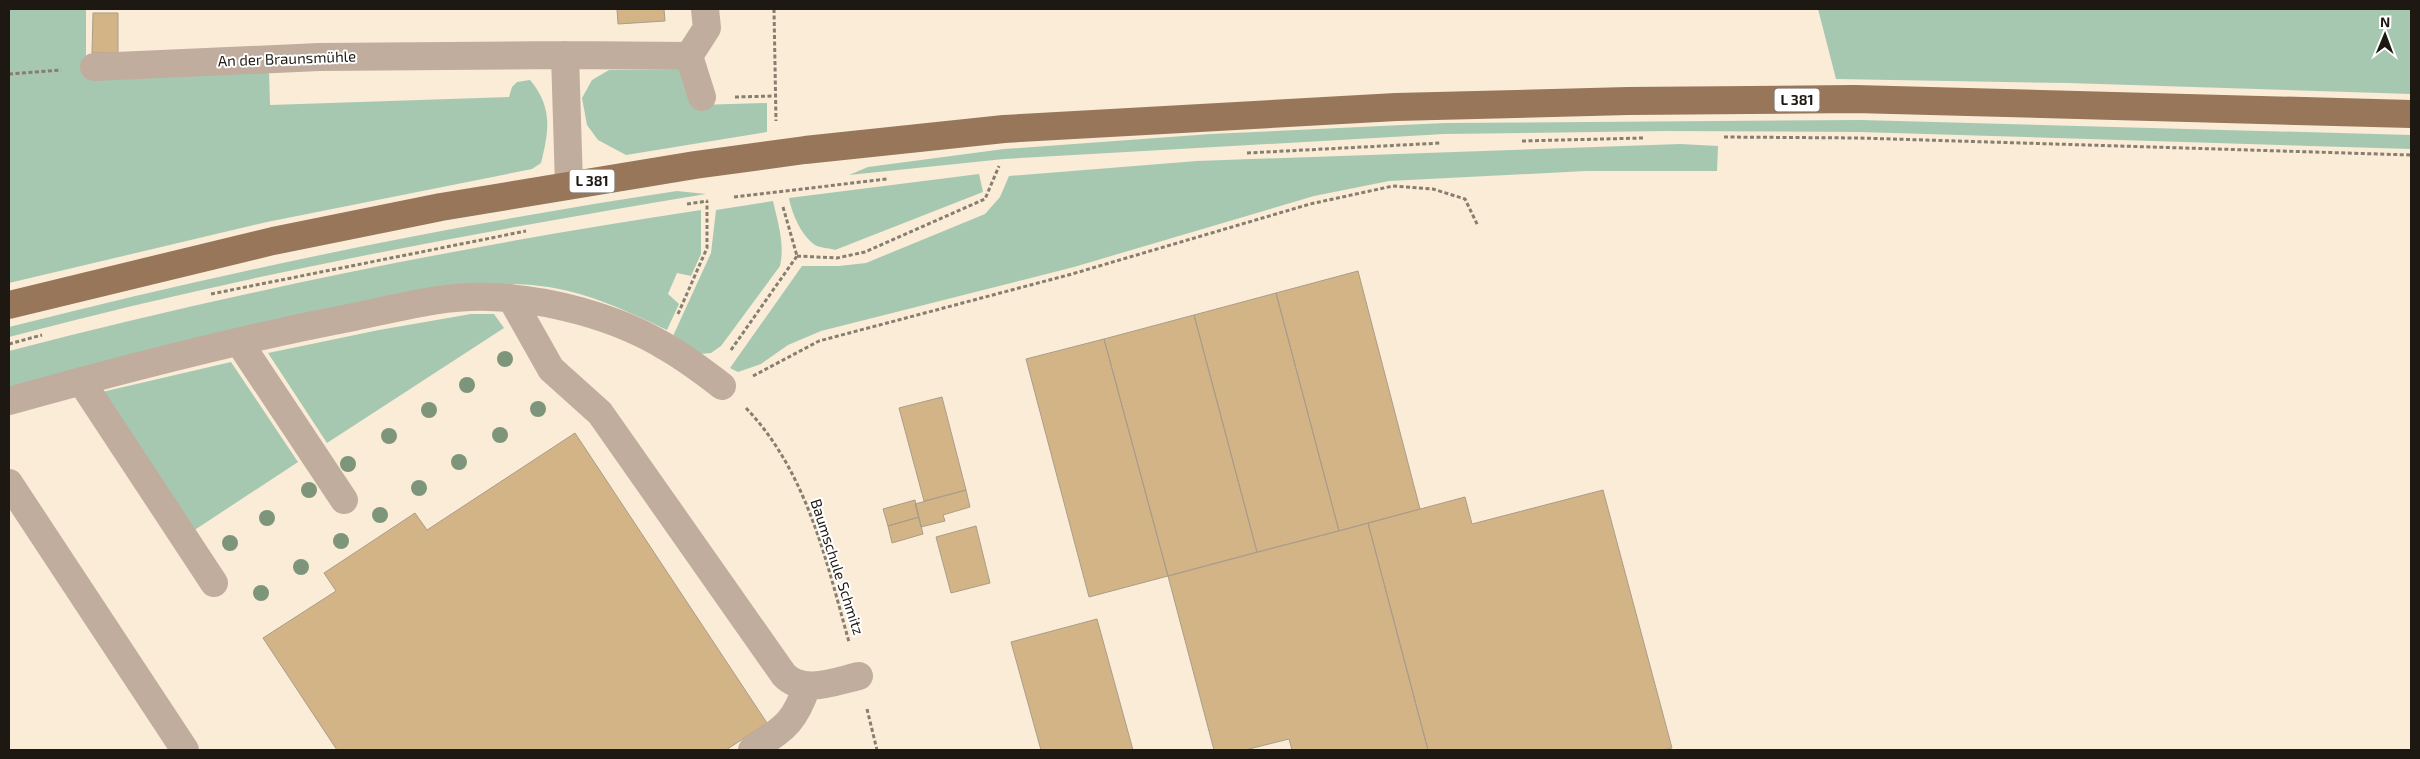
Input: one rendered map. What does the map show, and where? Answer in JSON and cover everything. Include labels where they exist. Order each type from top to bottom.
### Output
[{"type":"main road","name":"L 381","points":[[9,304],[273,241],[441,207],[569,185],[796,152],[1004,129],[1396,107],[1628,101],[1855,99],[2411,114]]},
{"type":"lane","points":[[702,97],[689,56],[707,28],[705,9]]},
{"type":"lane","points":[[565,55],[569,185]]},
{"type":"lane","name":"An der Braunsmühle","points":[[94,67],[319,57],[689,56]]},
{"type":"lane","points":[[9,401],[81,380],[239,342],[429,302],[474,297],[511,298],[577,310],[665,346],[715,380]]},
{"type":"lane","points":[[511,298],[551,368],[600,413],[778,668],[792,682],[807,686],[859,676]]},
{"type":"lane","points":[[239,342],[344,500]]},
{"type":"lane","points":[[81,380],[214,583]]},
{"type":"lane","points":[[9,483],[185,750]]},
{"type":"lane","points":[[752,750],[788,725],[799,708],[807,686]]},
{"type":"path","points":[[774,9],[776,121]]},
{"type":"path","points":[[9,74],[94,67]]},
{"type":"path","points":[[702,97],[776,96]]},
{"type":"path","points":[[1716,137],[1859,138],[2411,155]]},
{"type":"path","points":[[1512,141],[1649,138]]},
{"type":"path","points":[[1240,153],[1444,143]]},
{"type":"path","points":[[797,256],[837,258],[865,252],[985,199],[999,166]]},
{"type":"path","points":[[989,167],[1008,166]]},
{"type":"path","points":[[725,198],[893,178]]},
{"type":"path","points":[[715,380],[756,375],[819,341],[1072,274],[1310,204],[1393,186],[1433,189],[1465,199],[1478,226]]},
{"type":"path","points":[[677,206],[716,200]]},
{"type":"path","points":[[665,346],[707,248],[707,201]]},
{"type":"path","points":[[783,207],[797,256]]},
{"type":"path","points":[[206,295],[530,230]]},
{"type":"path","points":[[715,380],[727,355],[797,256]]},
{"type":"path","points":[[9,344],[44,334]]},
{"type":"path","name":"Baumschule Schmitz","points":[[715,380],[758,422],[779,450],[796,482],[823,550],[859,676],[877,750]]},
{"type":"green space","points":[[9,9],[86,9],[86,58],[269,70],[270,105],[509,97],[512,87],[517,82],[530,80],[543,100],[546,110],[547,130],[541,163],[532,169],[267,222],[9,283]]},
{"type":"green space","points":[[1818,9],[2411,9],[2411,94],[2068,83],[1836,79]]},
{"type":"green space","points":[[609,70],[685,70],[698,105],[767,103],[767,132],[626,155],[598,140],[587,125],[582,98],[592,80]]},
{"type":"green space","points":[[1861,120],[2411,135],[2411,149],[1860,132],[1665,131],[1444,134],[1004,159],[849,175],[868,167],[1004,149],[1211,134],[1445,123]]},
{"type":"green space","points":[[1680,144],[1718,146],[1717,171],[1586,171],[1389,181],[1314,196],[1074,267],[821,331],[788,345],[761,364],[738,372],[730,368],[802,266],[839,266],[866,263],[985,214],[1000,197],[1009,176],[1197,161]]},
{"type":"green space","points":[[979,174],[983,192],[835,250],[817,246],[805,236],[792,211],[789,198]]},
{"type":"green space","points":[[677,191],[706,194],[443,240],[268,275],[182,294],[9,337],[9,327],[258,268],[425,234]]},
{"type":"green space","points":[[773,201],[779,225],[782,250],[780,266],[721,346],[711,353],[700,354],[673,336],[711,253],[716,210]]},
{"type":"green space","points":[[701,210],[701,254],[691,276],[677,273],[668,294],[679,304],[667,330],[621,309],[573,292],[534,285],[494,284],[9,387],[9,351],[95,329],[267,290],[440,254]]},
{"type":"green space","points":[[471,314],[494,314],[504,328],[327,443],[268,353],[379,330]]},
{"type":"green space","points":[[231,362],[298,462],[193,531],[102,392]]},
{"type":"building","points":[[617,9],[664,9],[665,21],[618,24]]},
{"type":"building","points":[[93,13],[118,13],[118,53],[92,53]]},
{"type":"building","points":[[1358,271],[1420,509],[1339,531],[1276,293]]},
{"type":"building","points":[[1276,293],[1339,531],[1257,552],[1194,315]]},
{"type":"building","points":[[1194,315],[1257,552],[1168,576],[1104,339]]},
{"type":"building","points":[[1104,339],[1168,576],[1089,597],[1026,359]]},
{"type":"building","points":[[942,397],[966,490],[924,501],[899,408]]},
{"type":"building","points":[[575,433],[767,723],[726,750],[337,750],[263,638],[336,591],[324,573],[415,513],[427,530]]},
{"type":"building","points":[[966,490],[970,507],[943,515],[945,521],[921,527],[915,504]]},
{"type":"building","points":[[1603,490],[1672,748],[1663,750],[1428,750],[1368,523],[1465,497],[1472,524]]},
{"type":"building","points":[[915,500],[919,517],[888,526],[883,509]]},
{"type":"building","points":[[919,517],[923,534],[892,543],[888,526]]},
{"type":"building","points":[[1368,523],[1428,750],[1292,750],[1289,739],[1245,750],[1214,750],[1168,576]]},
{"type":"building","points":[[976,526],[990,583],[951,593],[936,537]]},
{"type":"building","points":[[1097,619],[1133,750],[1041,750],[1011,642]]}]
